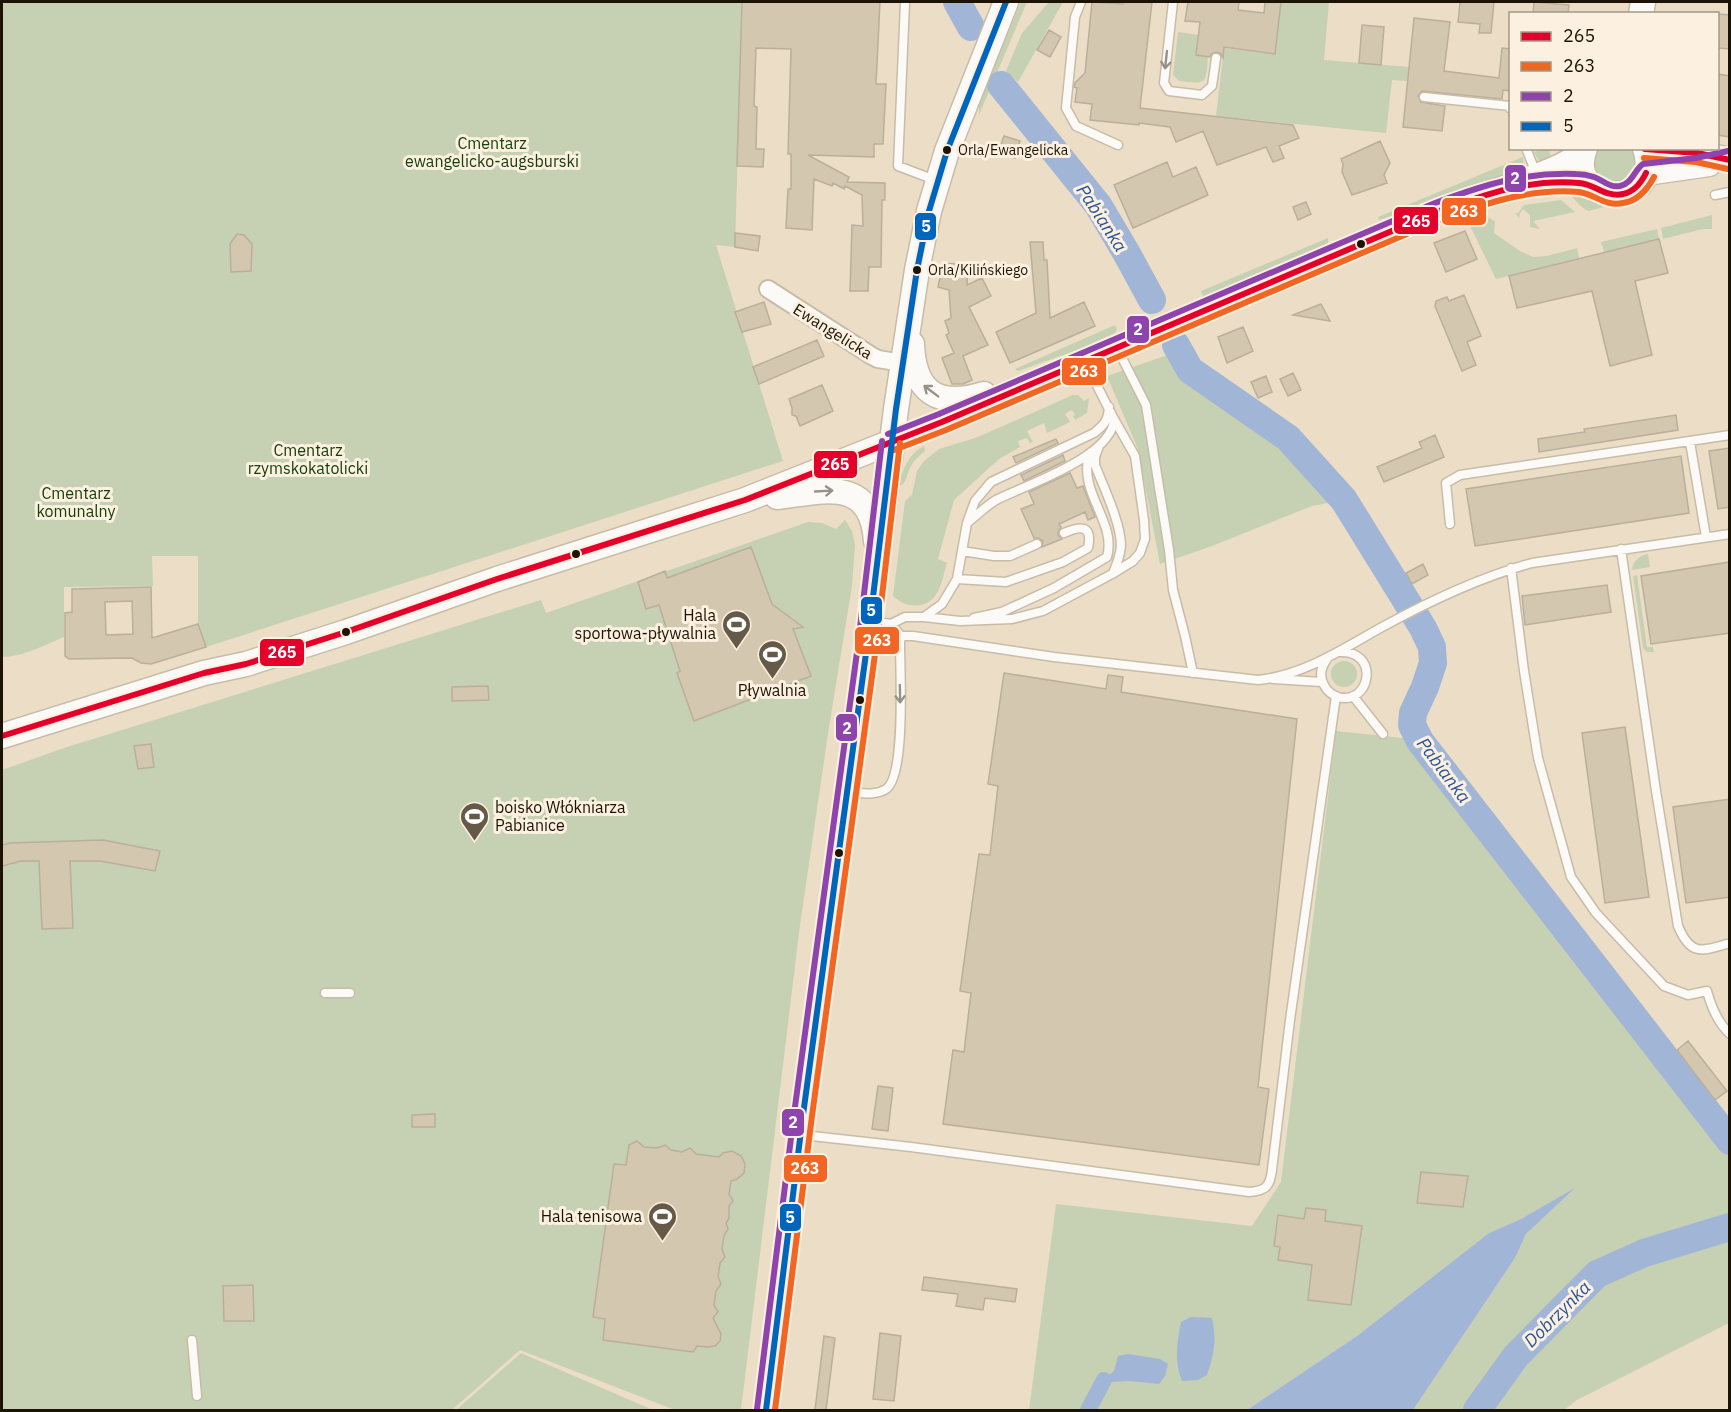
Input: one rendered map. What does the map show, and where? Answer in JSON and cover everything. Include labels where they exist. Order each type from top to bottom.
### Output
[{"type":"main road","points":[[876,570],[902,363],[929,211],[956,128],[1002,11]]},
{"type":"main road","points":[[1538,181],[1585,150]]},
{"type":"main road","points":[[1585,150],[1582,169],[1586,178],[1591,185],[1608,195],[1627,193],[1642,182],[1646,173],[1646,150]]},
{"type":"main road","points":[[1666,150],[1697,153],[1730,160]]},
{"type":"main road","points":[[1646,173],[1697,167],[1730,160]]},
{"type":"main road","points":[[2,736],[204,673],[246,664],[426,605],[497,579],[745,500],[1076,365],[1439,211],[1502,189],[1538,181],[1591,185]]},
{"type":"main road","points":[[911,303],[912,349],[918,377],[927,390],[944,399],[969,399],[1076,365]]},
{"type":"main road","points":[[745,500],[819,491],[840,491],[848,493],[864,506],[872,520],[875,537],[880,622],[847,792],[766,1410]]},
{"type":"street","name":"Ewangelicka","points":[[768,290],[872,356],[902,363]]},
{"type":"lane","points":[[905,2],[898,166],[938,181]]},
{"type":"lane","points":[[1081,2],[1076,17],[1066,108],[1076,126],[1118,145]]},
{"type":"lane","points":[[1173,2],[1164,82],[1170,91],[1202,95],[1212,86],[1216,58]]},
{"type":"lane","points":[[1424,97],[1509,106]]},
{"type":"lane","points":[[1527,150],[1538,181]]},
{"type":"lane","points":[[1715,195],[1730,192]]},
{"type":"lane","points":[[1117,347],[1146,405],[1169,549],[1173,590],[1194,673]]},
{"type":"lane","points":[[880,622],[924,616],[960,621],[1012,619],[1042,611],[1113,574],[1133,561],[1140,553],[1144,539],[1144,520],[1135,456],[1109,407],[1076,365]]},
{"type":"lane","points":[[924,616],[942,604],[957,579],[967,523],[975,501],[991,482],[1094,433],[1105,424],[1109,407]]},
{"type":"lane","points":[[967,523],[992,502],[1079,462],[1110,434],[1114,426],[1114,419]]},
{"type":"lane","points":[[1450,524],[1446,483],[1460,475],[1730,435]]},
{"type":"lane","points":[[1690,442],[1706,537]]},
{"type":"lane","points":[[1101,443],[1095,457],[1095,465],[1120,535],[1119,560],[1113,574]]},
{"type":"lane","points":[[960,621],[1002,612],[1054,588],[1107,557],[1110,546],[1108,535],[1089,488],[1085,467],[1089,454]]},
{"type":"lane","points":[[957,579],[1006,582],[1063,562],[1088,548],[1089,533],[1084,528],[1064,533]]},
{"type":"lane","points":[[1270,679],[1327,659],[1402,617],[1511,568],[1621,549],[1730,534]]},
{"type":"lane","points":[[962,552],[1010,556],[1037,544]]},
{"type":"lane","points":[[1621,549],[1678,926],[1691,947],[1700,950],[1730,943]]},
{"type":"lane","points":[[1511,568],[1538,758],[1571,877],[1596,913],[1664,986],[1688,995],[1707,991],[1711,1005],[1725,1030],[1730,1034]]},
{"type":"lane","points":[[880,622],[901,636],[1054,657],[1258,680],[1322,682]]},
{"type":"lane","points":[[847,792],[880,792],[890,786],[896,771],[901,718],[901,636]]},
{"type":"lane","points":[[1327,659],[1321,670],[1322,682],[1330,693],[1336,696],[1344,698],[1353,696],[1365,684],[1366,667],[1355,654],[1347,651],[1338,652]]},
{"type":"lane","points":[[801,1135],[901,1145],[1260,1192],[1271,1180],[1290,1020],[1336,696]]},
{"type":"lane","points":[[1353,696],[1383,734]]},
{"type":"lane","points":[[325,993],[350,993]]},
{"type":"lane","points":[[192,1340],[197,1396]]},
{"type":"green space","points":[[2,2],[742,2],[735,247],[716,245],[783,461],[206,647],[198,624],[198,556],[152,556],[153,586],[64,587],[64,637],[25,653],[2,657]]},
{"type":"green space","points":[[1021,2],[1027,2],[979,115],[979,101]]},
{"type":"green space","points":[[1049,2],[1063,2],[1018,82],[1006,71],[1022,33]]},
{"type":"green space","points":[[1281,2],[1329,2],[1324,60],[1409,67],[1407,81],[1392,80],[1386,133],[1216,116],[1224,48],[1275,54]]},
{"type":"green space","points":[[1178,32],[1199,35],[1196,55],[1208,57],[1207,73],[1203,81],[1179,81],[1173,75]]},
{"type":"green space","points":[[1549,150],[1552,162],[1539,160],[1534,152]]},
{"type":"green space","points":[[1596,150],[1633,150],[1638,160],[1629,178],[1608,183],[1595,172],[1593,155]]},
{"type":"green space","points":[[1523,157],[1524,168],[1379,220],[1378,217]]},
{"type":"green space","points":[[1654,180],[1667,181],[1651,186],[1634,199],[1589,211],[1576,202],[1569,188],[1579,189]]},
{"type":"green space","points":[[1559,189],[1558,193],[1518,198],[1511,203],[1522,194]]},
{"type":"green space","points":[[1561,200],[1575,212],[1533,221],[1540,229],[1530,227],[1530,215],[1523,209],[1519,218],[1515,213],[1518,213],[1524,205]]},
{"type":"green space","points":[[1479,215],[1495,221],[1494,233],[1533,257],[1547,256],[1577,248],[1579,258],[1496,279],[1471,228],[1469,218]]},
{"type":"green space","points":[[1712,215],[1712,229],[1663,239],[1661,228]]},
{"type":"green space","points":[[1657,229],[1659,239],[1604,252],[1601,242]]},
{"type":"green space","points":[[1328,238],[1328,243],[1309,257],[1203,296],[1201,291]]},
{"type":"green space","points":[[1115,325],[1117,329],[1115,333],[1080,349],[1018,371],[1015,369]]},
{"type":"green space","points":[[1179,351],[1190,370],[1288,438],[1344,500],[1312,506],[1160,564],[1138,449],[1107,376]]},
{"type":"green space","points":[[1073,395],[1078,395],[1084,401],[1089,398],[1087,413],[1075,420],[1072,410],[1065,414],[1070,422],[1047,433],[1044,423],[1027,431],[1033,442],[1030,443],[1027,438],[1018,441],[1020,447],[999,459],[954,500],[938,559],[947,563],[936,595],[927,603],[920,605],[909,605],[893,596],[905,501],[912,495],[917,471],[924,461],[939,449],[978,437]]},
{"type":"green space","points":[[924,446],[925,451],[912,464],[904,483],[899,485],[907,462]]},
{"type":"green space","points":[[845,520],[852,531],[855,545],[852,586],[800,925],[741,1410],[675,1410],[520,1350],[452,1410],[2,1410],[2,770],[64,748],[541,600],[546,613],[808,522],[822,523],[836,529]]},
{"type":"green space","points":[[1648,554],[1650,567],[1632,570],[1637,559]]},
{"type":"green space","points":[[1637,575],[1647,647],[1653,647],[1654,652],[1647,652],[1643,648],[1633,576]]},
{"type":"green space","points":[[1344,661],[1353,665],[1357,674],[1353,683],[1344,687],[1335,683],[1331,674],[1335,665]]},
{"type":"green space","points":[[1336,731],[1421,740],[1715,1122],[1729,1117],[1729,1224],[1662,1248],[1729,1229],[1729,1323],[1577,1400],[1564,1410],[1413,1410],[1515,1258],[1526,1234],[1573,1190],[1521,1219],[1489,1233],[1357,1336],[1247,1410],[1029,1410],[1056,1204],[1252,1226],[1281,1182]]},
{"type":"green space","points":[[521,1353],[653,1410],[456,1410]]},
{"type":"water","points":[[1575,1188],[1526,1234],[1515,1258],[1413,1410],[1247,1410],[1357,1336],[1489,1233],[1521,1219]]},
{"type":"water","points":[[1191,1317],[1212,1318],[1214,1347],[1207,1375],[1198,1380],[1182,1381],[1177,1359],[1178,1337],[1181,1322]]},
{"type":"water","points":[[1128,1354],[1160,1359],[1168,1364],[1165,1376],[1159,1384],[1104,1380],[1114,1371],[1118,1356]]},
{"type":"building","points":[[742,2],[880,2],[876,84],[886,84],[883,144],[874,144],[874,157],[808,155],[849,177],[847,182],[885,183],[885,200],[882,200],[881,267],[869,267],[868,291],[850,291],[852,225],[863,226],[862,195],[845,186],[844,189],[833,183],[832,186],[814,179],[812,230],[786,228],[788,189],[791,189],[791,154],[788,154],[791,49],[756,48],[754,106],[757,107],[756,149],[764,149],[763,167],[737,166]]},
{"type":"building","points":[[1092,2],[1123,4],[1123,2],[1152,2],[1140,108],[1293,125],[1299,138],[1279,146],[1284,158],[1273,162],[1266,147],[1217,165],[1203,131],[1176,142],[1170,127],[1090,120],[1092,104],[1075,102],[1077,88],[1074,87],[1085,73]]},
{"type":"building","points":[[1188,2],[1239,2],[1238,10],[1264,13],[1265,2],[1281,2],[1275,54],[1224,47],[1223,58],[1220,53],[1216,52],[1210,57],[1196,55],[1200,22],[1185,21]]},
{"type":"building","points":[[1462,2],[1494,2],[1491,33],[1479,33],[1480,24],[1458,22]]},
{"type":"building","points":[[1534,2],[1569,5],[1568,12],[1533,12]]},
{"type":"building","points":[[1719,14],[1730,15],[1730,49],[1719,48]]},
{"type":"building","points":[[1414,18],[1450,22],[1444,71],[1499,78],[1502,48],[1509,49],[1509,91],[1503,90],[1502,99],[1422,91],[1418,96],[1421,102],[1445,106],[1442,131],[1403,127]]},
{"type":"building","points":[[1362,25],[1384,27],[1381,65],[1359,63]]},
{"type":"building","points":[[1049,30],[1061,37],[1050,57],[1037,50]]},
{"type":"building","points":[[1719,74],[1730,76],[1730,137],[1719,135]]},
{"type":"building","points":[[1004,136],[1020,141],[1015,158],[998,153]]},
{"type":"building","points":[[1380,141],[1390,163],[1384,175],[1387,183],[1352,195],[1342,172],[1341,159]]},
{"type":"building","points":[[1167,162],[1173,177],[1196,167],[1208,195],[1133,228],[1114,185]]},
{"type":"building","points":[[1306,202],[1311,214],[1298,220],[1293,207]]},
{"type":"building","points":[[1465,231],[1477,259],[1446,272],[1434,243]]},
{"type":"building","points":[[735,233],[760,236],[758,251],[735,247]]},
{"type":"building","points":[[237,234],[244,235],[252,244],[251,271],[231,272],[230,244]]},
{"type":"building","points":[[1659,239],[1668,273],[1635,281],[1652,355],[1610,366],[1592,291],[1517,308],[1509,276]]},
{"type":"building","points":[[1030,242],[1043,242],[1044,260],[1047,260],[1050,318],[1084,302],[1095,326],[1010,363],[996,332],[1036,313]]},
{"type":"building","points":[[943,263],[968,265],[967,285],[982,278],[991,296],[969,307],[988,345],[963,356],[972,380],[963,384],[952,384],[942,358],[954,353],[946,335],[949,333],[945,321],[951,318],[949,290],[938,287]]},
{"type":"building","points":[[1464,295],[1481,336],[1467,342],[1476,365],[1462,371],[1435,306],[1436,301],[1447,297],[1449,301]]},
{"type":"building","points":[[764,302],[771,324],[742,332],[735,312]]},
{"type":"building","points":[[1321,304],[1330,321],[1293,315]]},
{"type":"building","points":[[1243,327],[1253,351],[1227,363],[1218,337]]},
{"type":"building","points":[[817,340],[824,356],[759,384],[753,367]]},
{"type":"building","points":[[1293,373],[1301,390],[1288,396],[1280,379]]},
{"type":"building","points":[[1266,376],[1272,392],[1258,398],[1251,382]]},
{"type":"building","points":[[822,385],[833,411],[800,426],[796,416],[792,415],[789,399]]},
{"type":"building","points":[[1676,415],[1678,430],[1539,452],[1538,439],[1585,432],[1584,429]]},
{"type":"building","points":[[1435,435],[1444,457],[1384,482],[1377,467],[1422,448],[1419,442]]},
{"type":"building","points":[[1056,439],[1058,443],[1016,463],[1013,457]]},
{"type":"building","points":[[1730,448],[1730,507],[1718,509],[1709,451]]},
{"type":"building","points":[[1063,455],[1065,461],[1024,481],[1021,475]]},
{"type":"building","points":[[1681,456],[1689,513],[1475,546],[1466,489]]},
{"type":"building","points":[[1070,473],[1077,488],[1083,486],[1095,517],[1088,520],[1085,512],[1059,524],[1061,527],[1058,535],[1062,539],[1042,547],[1043,541],[1034,538],[1021,509],[1034,504],[1029,492]]},
{"type":"building","name":"Hala sportowa-pływalnia","points":[[751,547],[772,604],[803,627],[793,629],[811,676],[694,721],[677,673],[680,671],[659,605],[646,609],[638,582],[665,571],[667,578]]},
{"type":"building","points":[[1730,562],[1730,633],[1651,644],[1641,576]]},
{"type":"building","points":[[1423,564],[1428,575],[1412,584],[1406,573]]},
{"type":"building","points":[[1607,585],[1611,612],[1525,625],[1522,596]]},
{"type":"building","points":[[151,587],[152,638],[198,624],[206,647],[151,664],[141,663],[132,658],[69,659],[65,656],[65,613],[72,612],[72,589]],"holes":[[[132,601],[133,634],[106,635],[105,602]]]},
{"type":"building","points":[[1004,673],[1106,689],[1108,675],[1123,677],[1121,692],[1297,719],[1258,1087],[1269,1089],[1259,1165],[943,1124],[953,1050],[964,1052],[971,993],[960,991],[979,854],[990,855],[998,786],[988,784]]},
{"type":"building","points":[[488,686],[489,700],[452,701],[452,687]]},
{"type":"building","points":[[1625,727],[1649,897],[1605,903],[1582,733]]},
{"type":"building","points":[[151,744],[154,767],[138,769],[134,746]]},
{"type":"building","points":[[1730,799],[1730,897],[1686,903],[1673,807]]},
{"type":"building","points":[[103,840],[160,851],[155,871],[100,861],[70,861],[73,928],[42,929],[39,861],[21,861],[2,866],[2,845]]},
{"type":"building","points":[[1688,1041],[1727,1091],[1715,1100],[1677,1050]]},
{"type":"building","points":[[878,1086],[893,1088],[888,1131],[872,1129]]},
{"type":"building","points":[[435,1114],[435,1127],[412,1127],[412,1115]]},
{"type":"building","name":"Hala tenisowa","points":[[637,1141],[644,1147],[657,1148],[665,1145],[671,1150],[682,1152],[690,1148],[696,1154],[719,1157],[723,1153],[732,1151],[741,1156],[745,1164],[744,1173],[731,1181],[729,1194],[733,1201],[729,1206],[729,1218],[726,1223],[728,1229],[724,1236],[722,1249],[725,1257],[720,1263],[718,1277],[721,1284],[716,1291],[714,1305],[718,1312],[713,1318],[721,1334],[720,1341],[715,1346],[697,1346],[693,1352],[603,1340],[605,1319],[593,1317],[614,1164],[626,1165],[629,1145]]},
{"type":"building","points":[[1421,1172],[1468,1176],[1463,1207],[1417,1203]]},
{"type":"building","points":[[1306,1208],[1326,1210],[1325,1221],[1362,1226],[1351,1305],[1308,1300],[1312,1265],[1278,1260],[1280,1247],[1274,1246],[1278,1215],[1304,1219]]},
{"type":"building","points":[[924,1277],[1017,1289],[1015,1302],[985,1298],[983,1310],[956,1306],[958,1294],[922,1290]]},
{"type":"building","points":[[253,1285],[254,1321],[224,1321],[223,1286]]},
{"type":"building","points":[[880,1333],[901,1336],[894,1401],[873,1399]]},
{"type":"building","points":[[824,1336],[835,1338],[826,1410],[815,1410]]},
{"type":"waterway","name":"Pabianka","points":[[957,2],[971,27]]},
{"type":"waterway","name":"Pabianka","points":[[1001,85],[1098,205],[1152,300]]},
{"type":"waterway","name":"Pabianka","points":[[1176,345],[1190,370],[1288,438],[1344,500],[1423,628],[1432,647],[1433,663],[1413,713],[1412,725],[1420,741],[1730,1141]]},
{"type":"waterway","name":"Dobrzynka","points":[[1477,1410],[1516,1356],[1597,1274],[1644,1253],[1730,1227]]},
{"type":"waterway","points":[[1088,1410],[1104,1380]]},
{"type":"transit line","name":"5","points":[[766,1410],[896,409],[917,270],[929,211],[947,151],[1006,2]]},
{"type":"transit line","name":"265","points":[[1658,150],[1697,153],[1730,160]]},
{"type":"transit line","name":"2","points":[[888,434],[1435,203],[1470,191],[1504,181],[1557,174],[1587,175],[1609,185],[1620,186],[1628,182],[1643,164],[1696,158],[1728,151]]},
{"type":"transit line","name":"263","points":[[1644,158],[1696,162],[1728,169]]},
{"type":"transit line","name":"265","points":[[2,736],[204,673],[246,664],[497,579],[745,500],[942,422],[1439,211],[1474,199],[1508,189],[1560,182],[1585,184],[1617,195],[1631,191],[1646,173]]},
{"type":"transit line","name":"263","points":[[894,450],[1442,219],[1492,202],[1543,192],[1579,192],[1605,202],[1623,203],[1642,194],[1654,177]]},
{"type":"transit line","name":"2","points":[[757,1409],[794,1114],[858,645],[882,441]]},
{"type":"transit line","name":"263","points":[[775,1410],[812,1116],[876,647],[900,443]]},
{"type":"place","name":"Orla/Ewangelicka","points":[[947,150]]},
{"type":"place","name":"Orla/Kilińskiego","points":[[917,270]]},
{"type":"place","name":"Hala sportowa-pływalnia","points":[[737,650]]},
{"type":"place","name":"Pływalnia","points":[[772,680]]},
{"type":"place","name":"boisko Włókniarza Pabianice","points":[[474,842]]},
{"type":"place","name":"Hala tenisowa","points":[[663,1242]]},
{"type":"park label","name":"Cmentarz ewangelicko-augsburski","points":[[492,152]]},
{"type":"park label","name":"Cmentarz rzymskokatolicki","points":[[308,459]]},
{"type":"park label","name":"Cmentarz komunalny","points":[[76,502]]}]
